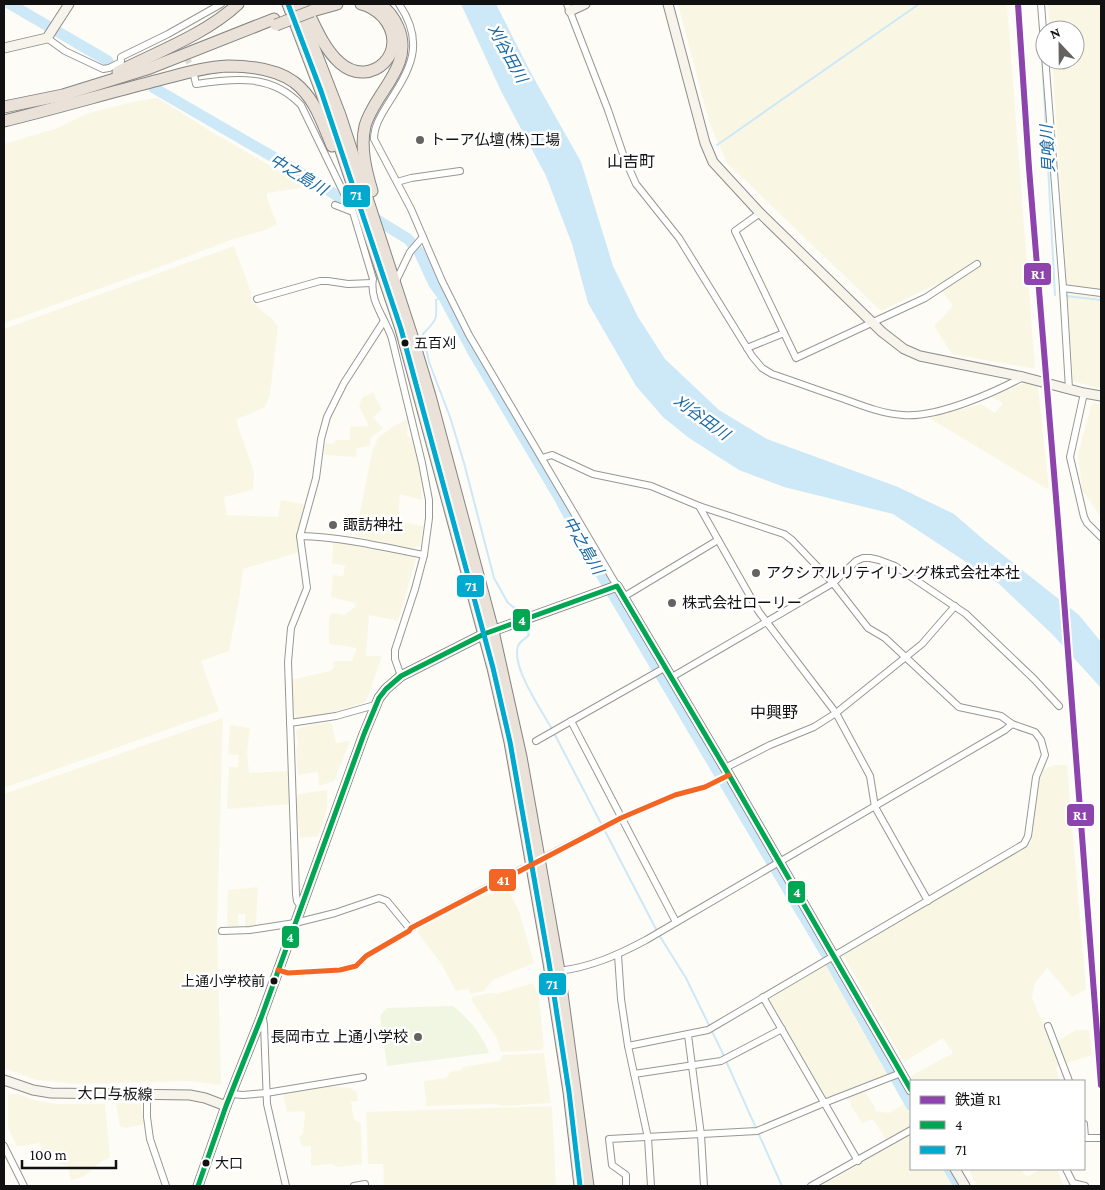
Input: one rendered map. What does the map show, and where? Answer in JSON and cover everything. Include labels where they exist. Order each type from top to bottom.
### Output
[{"type":"highway","points":[[92,86],[205,28],[238,4]]},
{"type":"highway","points":[[288,4],[368,204]]},
{"type":"highway","points":[[297,4],[326,76],[368,204],[401,328],[489,633],[549,963],[580,1186]]},
{"type":"highway","points":[[87,99],[310,6],[337,4]]},
{"type":"highway","points":[[310,6],[332,55],[348,68],[363,72],[372,70],[386,62],[391,55],[394,45],[393,34],[387,22],[377,11],[361,4]]},
{"type":"highway","points":[[368,204],[364,151],[365,128],[370,113],[397,68],[402,45],[401,34],[395,21],[388,11],[379,4]]},
{"type":"highway","points":[[4,107],[63,95],[150,68],[275,22]]},
{"type":"highway","points":[[4,121],[37,114],[195,71],[227,66],[250,67],[286,77],[303,90],[316,106],[368,204]]},
{"type":"highway","points":[[375,227],[394,278],[430,396],[521,757],[559,971],[588,1186]]},
{"type":"main road","points":[[4,48],[48,38],[70,4]]},
{"type":"main road","points":[[568,7],[585,4]]},
{"type":"main road","points":[[668,4],[708,152],[713,162],[760,213],[873,323],[897,344],[920,356],[1023,377],[1084,394],[1101,396]]},
{"type":"main road","points":[[198,1186],[230,1094],[278,970],[375,705],[386,688],[401,676],[489,633],[618,586],[727,771],[775,864],[834,956],[910,1088]]},
{"type":"main road","name":"大口与板線","points":[[5,1083],[51,1092],[190,1095],[206,1098],[226,1106]]},
{"type":"main road","points":[[956,1170],[965,1186]]},
{"type":"street","points":[[48,38],[65,51],[103,70],[121,62],[121,57],[168,34],[221,4]]},
{"type":"street","points":[[399,4],[410,30],[413,41],[413,55],[407,73],[379,120],[374,139],[397,182],[469,334],[618,586]]},
{"type":"street","points":[[1041,4],[1069,389]]},
{"type":"street","points":[[568,7],[624,157],[636,184],[678,238],[747,348],[762,368],[772,374],[859,404],[904,415],[914,415],[950,408],[1003,388],[1023,377]]},
{"type":"street","points":[[168,34],[175,39]]},
{"type":"street","points":[[194,75],[196,84],[237,80],[264,82],[281,88],[292,96],[301,105],[353,212],[373,279],[372,283],[377,306],[390,332],[429,500],[429,518],[424,555],[416,589],[395,650],[395,659],[401,676]]},
{"type":"street","points":[[397,182],[411,178],[460,172]]},
{"type":"street","points":[[335,205],[353,212]]},
{"type":"street","points":[[760,213],[735,231],[796,358],[925,298],[977,264]]},
{"type":"street","points":[[394,278],[423,237]]},
{"type":"street","points":[[258,299],[320,282],[372,283]]},
{"type":"street","points":[[1063,288],[1101,293]]},
{"type":"street","points":[[301,907],[297,901],[296,894],[288,662],[290,634],[306,588],[300,536],[316,478],[321,439],[328,417],[344,383],[384,321]]},
{"type":"street","points":[[747,348],[784,333]]},
{"type":"street","points":[[1084,394],[1070,457],[1084,517],[1101,538]]},
{"type":"street","points":[[408,405],[422,402]]},
{"type":"street","points":[[542,458],[552,455],[593,474],[651,486],[699,506],[784,534],[833,583],[868,628],[885,638],[960,707],[1001,716],[1012,724],[1035,732],[1041,740],[1045,754],[1036,777],[1024,844],[708,1030],[628,1046]]},
{"type":"street","points":[[699,506],[759,612],[836,713],[870,776],[875,807],[928,901]]},
{"type":"street","points":[[300,536],[350,540],[424,555]]},
{"type":"street","points":[[624,596],[718,540]]},
{"type":"street","points":[[672,677],[833,583],[856,561],[863,558],[879,560],[895,566],[955,606],[1012,657],[1059,706]]},
{"type":"street","points":[[547,856],[621,818],[676,795],[705,787],[770,745],[814,727],[836,713],[922,644],[955,606]]},
{"type":"street","points":[[536,741],[666,666]]},
{"type":"street","points":[[290,723],[336,716],[375,705]]},
{"type":"street","points":[[571,721],[676,922]]},
{"type":"street","points":[[559,971],[598,962],[618,955],[875,807],[1005,730],[1012,724]]},
{"type":"street","points":[[278,970],[288,973],[340,970],[356,966],[366,956],[410,929],[522,869]]},
{"type":"street","points":[[222,931],[250,930],[295,922],[334,913],[377,898],[387,900],[410,929]]},
{"type":"street","points":[[618,955],[621,999],[628,1046],[648,1138],[651,1186]]},
{"type":"street","points":[[763,997],[858,1161]]},
{"type":"street","points":[[260,1018],[264,1019],[266,1093],[286,1186]]},
{"type":"street","points":[[1048,1026],[1068,1080]]},
{"type":"street","points":[[634,1074],[692,1066],[730,1058],[782,1029]]},
{"type":"street","points":[[688,1035],[701,1135],[704,1186]]},
{"type":"street","points":[[626,1186],[626,1175],[612,1164],[609,1139],[757,1131],[902,1073]]},
{"type":"street","points":[[230,1094],[266,1093],[363,1077]]},
{"type":"street","points":[[147,1094],[147,1117],[150,1139],[166,1186]]},
{"type":"street","points":[[811,1186],[910,1131]]},
{"type":"street","points":[[1085,1138],[1101,1138]]},
{"type":"street","points":[[4,1146],[24,1186]]},
{"type":"street","points":[[1066,1170],[1072,1183],[1085,1186]]},
{"type":"street","points":[[354,1186],[366,1184],[366,1186]]},
{"type":"shaded area","points":[[678,4],[1007,4],[1035,369],[952,354],[934,326],[953,306],[937,284],[881,311],[727,163],[709,122]]},
{"type":"shaded area","points":[[1048,4],[1101,4],[1101,389],[1073,381],[1053,70],[1085,70],[1085,20],[1049,20]]},
{"type":"shaded area","points":[[158,98],[307,187],[267,193],[267,198],[277,224],[265,230],[231,240],[4,323],[4,144],[55,129],[89,113],[132,102]]},
{"type":"shaded area","points":[[234,246],[251,292],[251,301],[278,326],[270,394],[265,407],[236,420],[254,472],[253,490],[224,497],[227,515],[278,517],[281,500],[303,504],[305,507],[300,552],[243,569],[229,651],[201,661],[219,711],[4,788],[4,329]]},
{"type":"shaded area","points":[[1027,382],[1038,387],[1049,490],[929,418],[981,404],[995,413],[1003,403],[992,397]]},
{"type":"shaded area","points":[[373,392],[382,410],[373,417],[383,429],[371,437],[370,446],[357,448],[356,457],[324,455],[325,443],[333,444],[336,440],[350,440],[350,427],[369,426],[359,406],[362,398]]},
{"type":"shaded area","points":[[1092,403],[1101,404],[1101,517],[1082,490],[1078,454]]},
{"type":"shaded area","points":[[408,419],[407,436],[413,437],[420,472],[422,500],[400,494],[398,521],[423,526],[420,546],[411,549],[355,536],[372,453],[378,438],[394,426]]},
{"type":"shaded area","points":[[333,541],[412,556],[416,559],[398,621],[369,615],[366,656],[382,656],[366,702],[325,715],[296,718],[292,700],[291,680],[330,671],[334,668],[333,661],[352,661],[357,648],[329,644],[329,619],[331,613],[345,615],[355,607],[356,603],[331,597],[333,575],[343,576],[345,566],[332,563]]},
{"type":"shaded area","points":[[223,718],[217,927],[221,1085],[191,1081],[77,1084],[36,1080],[4,1068],[4,794]]},
{"type":"shaded area","points":[[329,722],[332,724],[336,743],[350,741],[334,781],[319,786],[318,772],[298,775],[296,731],[302,727]]},
{"type":"shaded area","points":[[230,725],[250,728],[247,752],[249,773],[289,771],[291,804],[227,809],[229,767],[238,767],[239,755],[228,754]]},
{"type":"shaded area","points":[[1055,765],[1067,765],[1086,989],[1072,997],[1047,968],[1035,983],[1032,998],[1052,1044],[1076,1030],[1089,1030],[1092,1055],[1056,1067],[1059,1080],[913,1080],[911,1076],[953,1053],[943,1038],[904,1062],[843,955],[1031,843],[1039,779],[1044,769]]},
{"type":"shaded area","points":[[327,790],[327,809],[318,836],[300,838],[296,802],[298,794]]},
{"type":"shaded area","points":[[258,887],[256,925],[245,927],[245,914],[238,914],[238,926],[227,926],[228,890]]},
{"type":"shaded area","points":[[505,889],[509,891],[519,911],[534,963],[493,980],[484,991],[471,994],[468,989],[456,991],[440,962],[417,932],[418,929],[484,893],[492,895]]},
{"type":"shaded area","points":[[827,964],[889,1074],[826,1099],[769,1001],[770,997]]},
{"type":"shaded area","points":[[533,983],[539,997],[544,1048],[541,1050],[501,1052],[497,1039],[472,1001],[472,997],[490,993],[497,994]]},
{"type":"shaded area","points":[[544,1053],[551,1103],[503,1106],[495,1104],[426,1106],[424,1081],[446,1078],[450,1072],[461,1070],[463,1067],[500,1061],[503,1055]]},
{"type":"shaded area","points":[[325,1086],[350,1088],[357,1092],[358,1101],[351,1102],[354,1120],[361,1123],[362,1164],[337,1167],[333,1164],[311,1166],[311,1146],[302,1146],[299,1137],[303,1134],[305,1113],[303,1111],[287,1112],[283,1092]]},
{"type":"shaded area","points":[[864,1090],[876,1109],[875,1111],[889,1113],[907,1102],[910,1107],[910,1127],[886,1140],[873,1119],[862,1123],[851,1106],[851,1101],[845,1098]]},
{"type":"shaded area","points":[[8,1094],[18,1094],[34,1100],[57,1104],[105,1104],[110,1157],[99,1163],[83,1177],[71,1180],[67,1165],[61,1165],[56,1155],[43,1158],[40,1143],[17,1147],[8,1128]]},
{"type":"shaded area","points":[[116,1103],[141,1104],[144,1124],[126,1128],[120,1126]]},
{"type":"shaded area","points":[[552,1106],[556,1186],[384,1186],[383,1164],[368,1164],[366,1112]]},
{"type":"shaded area","points":[[910,1135],[910,1170],[945,1170],[955,1186],[822,1186]]},
{"type":"shaded area","points":[[969,1170],[1021,1170],[1027,1177],[1039,1170],[1057,1170],[1064,1186],[977,1186]]},
{"type":"green space","points":[[453,1006],[474,1027],[489,1053],[387,1066],[380,1016],[387,1008]]},
{"type":"water","name":"刈谷田川","points":[[461,4],[496,4],[531,73],[581,162],[613,266],[638,317],[665,359],[719,410],[767,439],[898,487],[954,514],[1079,615],[1101,642],[1101,688],[1052,634],[998,583],[893,514],[784,487],[739,470],[689,438],[663,417],[636,386],[588,303],[572,244],[546,176],[501,91]]},
{"type":"waterway","name":"中之島川","points":[[10,4],[108,61]]},
{"type":"waterway","points":[[717,145],[919,4]]},
{"type":"waterway","name":"貝喰川","points":[[1043,70],[1055,295]]},
{"type":"waterway","name":"中之島川","points":[[154,88],[306,176],[355,207]]},
{"type":"waterway","name":"中之島川","points":[[369,215],[408,239],[419,252],[434,284],[443,296],[473,352],[560,499],[589,554],[826,954],[910,1103]]},
{"type":"waterway","points":[[443,296],[436,300],[435,319],[423,334],[429,362],[450,417],[464,463],[494,578],[508,603],[520,612],[522,616]]},
{"type":"waterway","name":"貝喰川","points":[[1066,296],[1101,300]]},
{"type":"waterway","points":[[524,623],[529,635],[518,646],[519,665],[529,689],[552,729]]},
{"type":"waterway","points":[[554,733],[657,931]]},
{"type":"waterway","points":[[659,935],[686,978],[724,1056]]},
{"type":"waterway","points":[[726,1061],[782,1186]]},
{"type":"waterway","name":"中之島川","points":[[950,1170],[959,1186]]},
{"type":"tunnel","points":[[178,42],[194,73]]},
{"type":"rail line","name":"R1","points":[[1018,4],[1029,168],[1101,1085]]},
{"type":"transit line","name":"71","points":[[288,4],[321,91],[401,329],[493,668],[510,742],[549,963],[569,1092],[580,1186]]},
{"type":"transit line","name":"4","points":[[198,1186],[226,1106],[261,1018],[364,734],[379,698],[401,676],[484,634],[617,586],[725,768],[910,1088]]},
{"type":"transit line","name":"41","points":[[278,970],[288,973],[340,970],[356,966],[366,956],[411,928],[621,818],[675,795],[705,787],[729,775]]},
{"type":"place","name":"トーア仏壇(株)工場","points":[[420,140]]},
{"type":"place","name":"五百刈","points":[[405,343]]},
{"type":"place","name":"諏訪神社","points":[[333,525]]},
{"type":"place","name":"アクシアルリテイリング株式会社本社","points":[[756,573]]},
{"type":"place","name":"株式会社ローリー","points":[[672,603]]},
{"type":"place","name":"上通小学校前","points":[[274,981]]},
{"type":"place","name":"長岡市立 上通小学校","points":[[418,1037]]},
{"type":"place","name":"大口","points":[[206,1163]]},
{"type":"district","name":"山吉町","points":[[631,161]]},
{"type":"district","name":"中興野","points":[[774,712]]}]
